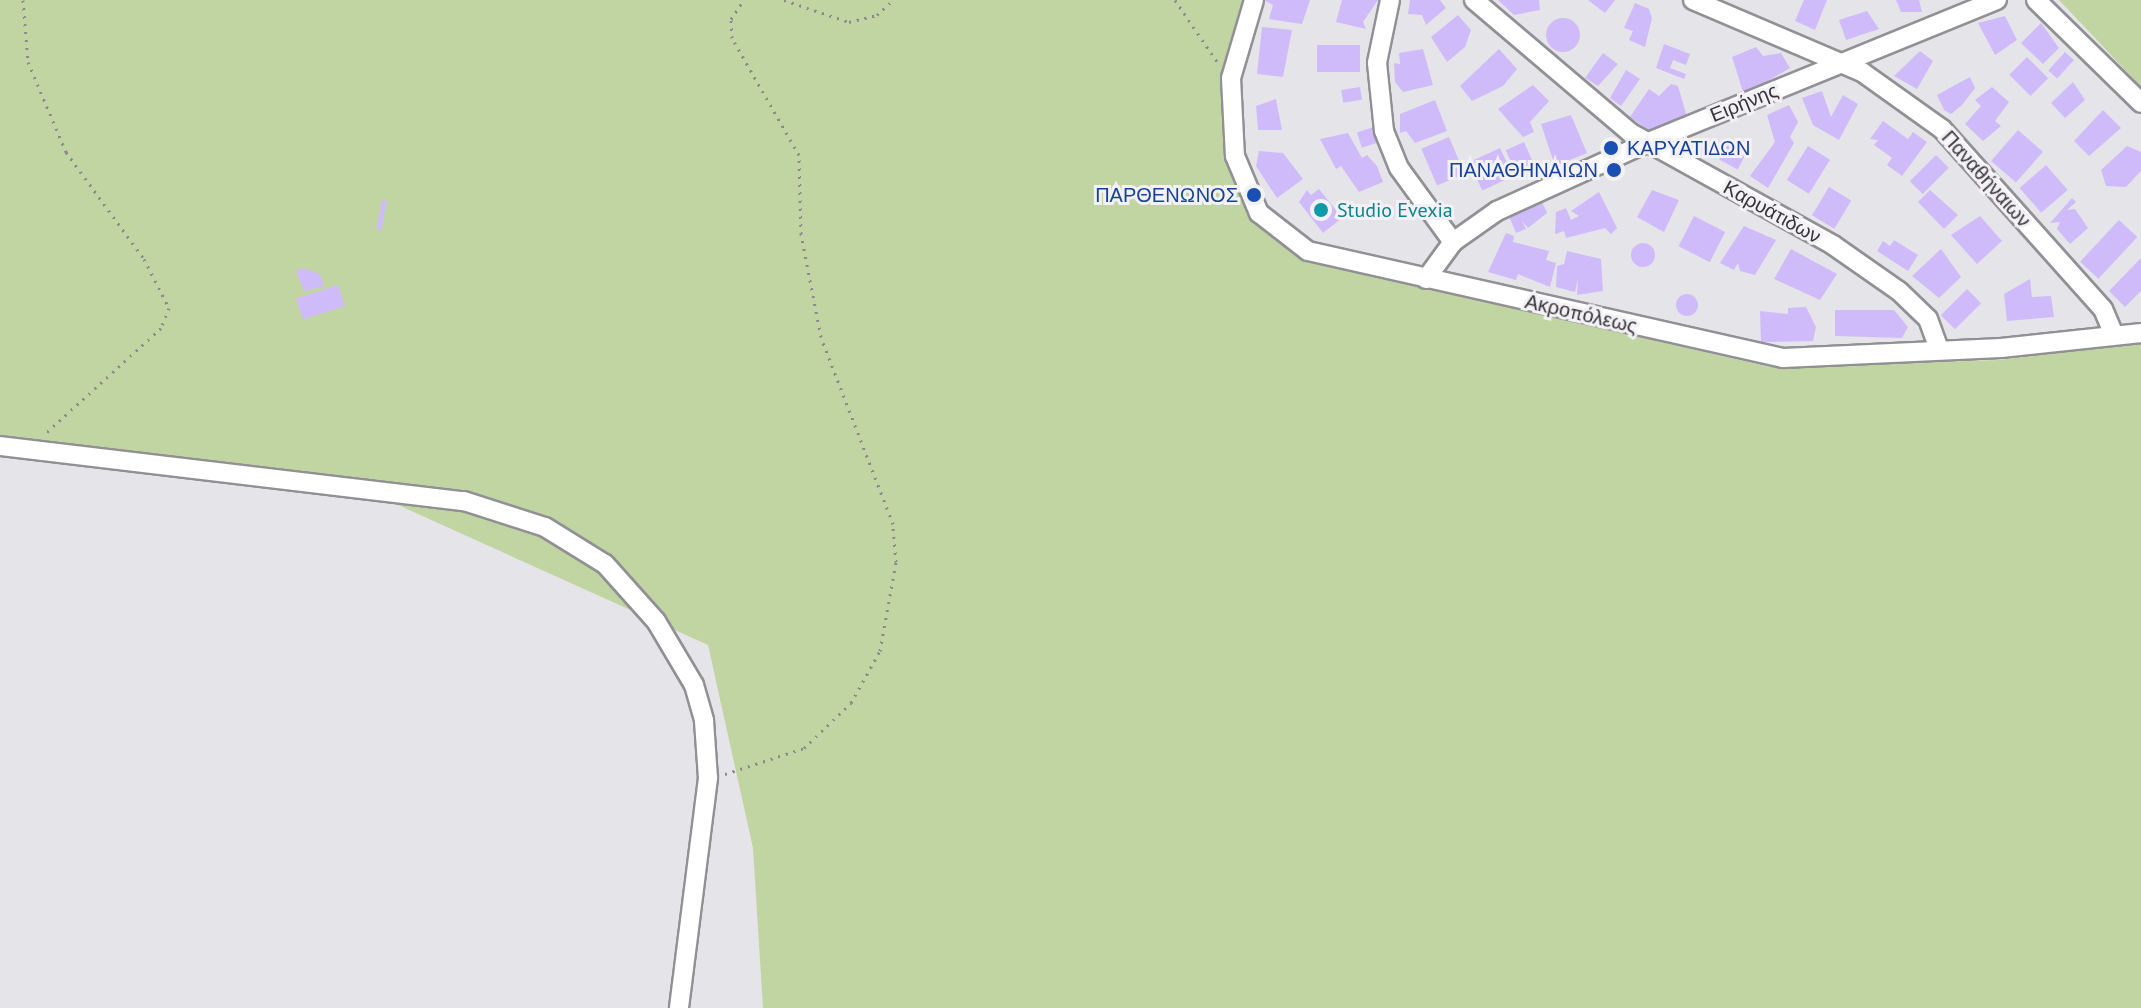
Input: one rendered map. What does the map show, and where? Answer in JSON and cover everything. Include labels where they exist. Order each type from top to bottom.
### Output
[{"type":"street","name":"Ακροπόλεως","points":[[1254,0],[1231,78],[1235,156],[1247,194],[1265,220],[1308,251],[1764,356],[1939,350],[2141,333]]},
{"type":"street","points":[[1390,0],[1377,63],[1384,131],[1399,168],[1453,242]]},
{"type":"street","name":"Καρυάτιδων","points":[[1474,0],[1555,74],[1646,143],[1886,281],[1924,314],[1939,350]]},
{"type":"street","name":"Παναθήναιων","points":[[1693,0],[1841,62],[1874,80],[1958,143],[2107,314],[2114,335]]},
{"type":"street","name":"Ειρήνης","points":[[1426,279],[1453,242],[1497,211],[1646,143],[1997,0]]},
{"type":"street","points":[[2036,0],[2141,103]]},
{"type":"street","points":[[0,446],[464,501],[545,527],[605,564],[656,621],[694,685],[704,721],[708,778],[679,1008]]},
{"type":"path","points":[[23,0],[28,62],[66,152],[144,259],[169,308],[161,328],[28,450]]},
{"type":"path","points":[[708,778],[768,764],[833,725],[880,651],[896,562],[893,524],[821,337],[801,234],[799,155],[732,38],[731,19],[744,0]]},
{"type":"path","points":[[784,0],[849,22],[877,15],[893,0]]},
{"type":"path","points":[[1175,0],[1231,78]]},
{"type":"green space","points":[[0,0],[1245,0],[1220,85],[1227,165],[1259,225],[1320,264],[1770,367],[1999,360],[2141,343],[2141,1008],[763,1008],[753,848],[708,645],[345,481],[0,439]]},
{"type":"green space","points":[[2059,0],[2141,0],[2141,87],[2095,38]]},
{"type":"building","points":[[1264,0],[1310,0],[1302,24],[1269,19],[1273,5]]},
{"type":"building","points":[[1342,0],[1378,0],[1363,22],[1366,29],[1336,22]]},
{"type":"building","points":[[1410,0],[1440,0],[1446,8],[1426,25],[1422,15],[1408,14]]},
{"type":"building","points":[[1498,0],[1539,0],[1540,10],[1514,15]]},
{"type":"building","points":[[1588,0],[1615,0],[1605,13]]},
{"type":"building","points":[[1804,0],[1827,0],[1815,30],[1795,21]]},
{"type":"building","points":[[1896,0],[1919,0],[1922,12],[1901,12]]},
{"type":"building","points":[[1635,3],[1649,9],[1652,18],[1645,47],[1629,40],[1633,31],[1624,28]]},
{"type":"building","points":[[1867,11],[1879,29],[1846,40],[1839,20]]},
{"type":"building","points":[[1458,15],[1471,30],[1465,47],[1447,62],[1431,37]]},
{"type":"building","points":[[2005,16],[2017,40],[1995,55],[1978,23]]},
{"type":"building","points":[[1563,18],[1575,23],[1580,35],[1575,47],[1563,52],[1551,47],[1546,35],[1551,23]]},
{"type":"building","points":[[2041,23],[2059,48],[2043,64],[2021,43]]},
{"type":"building","points":[[1262,27],[1292,30],[1283,77],[1257,74]]},
{"type":"building","points":[[1664,44],[1690,54],[1686,65],[1673,60],[1670,68],[1686,74],[1684,79],[1656,68]]},
{"type":"building","points":[[1317,45],[1360,45],[1360,72],[1317,72]]},
{"type":"building","points":[[1756,47],[1763,56],[1781,53],[1790,68],[1744,95],[1732,57]]},
{"type":"building","points":[[1423,49],[1433,85],[1403,92],[1395,82],[1394,63],[1400,64],[1399,53]]},
{"type":"building","points":[[1499,49],[1517,69],[1503,86],[1472,101],[1460,86]]},
{"type":"building","points":[[1920,51],[1933,61],[1917,89],[1894,76]]},
{"type":"building","points":[[2065,52],[2074,60],[2057,79],[2048,71]]},
{"type":"building","points":[[1603,53],[1618,64],[1598,86],[1585,78]]},
{"type":"building","points":[[2027,57],[2048,78],[2031,96],[2009,75]]},
{"type":"building","points":[[1626,70],[1640,79],[1621,106],[1610,98]]},
{"type":"building","points":[[1970,77],[1975,88],[1962,105],[1951,114],[1944,110],[1937,95]]},
{"type":"building","points":[[2073,82],[2085,100],[2065,118],[2051,103]]},
{"type":"building","points":[[1671,84],[1678,86],[1687,117],[1651,132],[1630,117],[1649,89],[1659,96]]},
{"type":"building","points":[[1533,85],[1549,101],[1530,122],[1534,132],[1523,137],[1498,109]]},
{"type":"building","points":[[1360,87],[1362,100],[1343,103],[1341,90]]},
{"type":"building","points":[[1992,87],[2009,102],[1995,121],[2001,126],[1983,141],[1965,124],[1981,106],[1975,100]]},
{"type":"building","points":[[1822,91],[1831,117],[1843,95],[1858,104],[1839,140],[1813,125],[1802,98]]},
{"type":"building","points":[[1276,99],[1282,130],[1258,130],[1256,106]]},
{"type":"building","points":[[1435,100],[1447,131],[1415,143],[1406,131],[1400,133],[1400,114]]},
{"type":"building","points":[[1789,105],[1798,122],[1790,137],[1794,143],[1768,188],[1750,176],[1775,142],[1767,115]]},
{"type":"building","points":[[2103,110],[2121,128],[2089,156],[2074,141]]},
{"type":"building","points":[[1571,115],[1587,153],[1555,166],[1541,124]]},
{"type":"building","points":[[1883,121],[1908,139],[1913,132],[1927,142],[1902,176],[1887,165],[1892,158],[1874,145],[1878,140],[1870,139]]},
{"type":"building","points":[[1374,127],[1379,142],[1362,148],[1357,133]]},
{"type":"building","points":[[2018,130],[2043,152],[2016,183],[1991,161]]},
{"type":"building","points":[[1348,133],[1362,158],[1367,155],[1377,166],[1383,182],[1359,192],[1341,166],[1336,169],[1320,139]]},
{"type":"building","points":[[1449,137],[1465,174],[1437,186],[1421,149]]},
{"type":"building","points":[[1729,141],[1748,151],[1738,169],[1719,160]]},
{"type":"building","points":[[1524,142],[1536,169],[1518,178],[1506,150]]},
{"type":"building","points":[[1808,146],[1830,160],[1809,194],[1787,180]]},
{"type":"building","points":[[2127,146],[2141,152],[2141,171],[2126,187],[2106,186],[2101,170]]},
{"type":"building","points":[[1500,148],[1513,176],[1482,190],[1469,162]]},
{"type":"building","points":[[1259,151],[1283,153],[1303,179],[1277,198],[1256,166]]},
{"type":"building","points":[[1936,155],[1949,168],[1923,194],[1910,181]]},
{"type":"building","points":[[2046,165],[2068,190],[2041,213],[2020,188]]},
{"type":"building","points":[[1829,187],[1851,200],[1834,229],[1812,215]]},
{"type":"building","name":"Studio Evexia","points":[[1319,189],[1342,218],[1323,233],[1299,202],[1307,190],[1311,195]]},
{"type":"building","points":[[1652,190],[1679,200],[1664,232],[1637,217]]},
{"type":"building","points":[[1930,190],[1958,215],[1944,229],[1918,202]]},
{"type":"building","points":[[1599,192],[1617,228],[1611,234],[1605,228],[1566,238],[1564,231],[1555,234],[1556,212],[1566,208],[1571,220],[1579,216],[1571,211]]},
{"type":"building","points":[[2072,198],[2076,202],[2067,210],[2075,209],[2088,228],[2070,244],[2057,229],[2060,222],[2050,223]]},
{"type":"building","points":[[382,200],[387,201],[381,230],[376,229]]},
{"type":"building","points":[[1542,202],[1547,213],[1528,228],[1522,221],[1526,229],[1516,233],[1509,216]]},
{"type":"building","points":[[1694,216],[1725,232],[1710,262],[1679,246]]},
{"type":"building","points":[[1980,216],[2002,241],[1977,264],[1951,235]]},
{"type":"building","points":[[2119,220],[2137,237],[2098,279],[2080,262]]},
{"type":"building","points":[[1744,226],[1776,240],[1755,275],[1740,271],[1738,263],[1734,270],[1720,263]]},
{"type":"building","points":[[1506,233],[1514,236],[1513,242],[1549,251],[1546,260],[1556,263],[1550,287],[1518,274],[1516,280],[1488,272]]},
{"type":"building","points":[[1894,240],[1918,255],[1908,271],[1877,251],[1883,241],[1890,246]]},
{"type":"building","points":[[1643,243],[1654,250],[1655,255],[1648,266],[1643,267],[1632,260],[1631,255],[1638,244]]},
{"type":"building","points":[[1791,249],[1837,274],[1820,300],[1774,279]]},
{"type":"building","points":[[1941,249],[1961,277],[1939,298],[1912,276]]},
{"type":"building","points":[[1567,251],[1601,259],[1603,291],[1577,295],[1578,279],[1575,292],[1556,287],[1557,266],[1564,264]]},
{"type":"building","points":[[2141,258],[2141,291],[2125,307],[2109,291]]},
{"type":"building","points":[[303,268],[320,274],[324,286],[304,291],[296,271]]},
{"type":"building","points":[[2030,279],[2032,297],[2051,296],[2054,317],[2007,321],[2004,294]]},
{"type":"building","points":[[338,285],[345,306],[303,320],[296,299]]},
{"type":"building","points":[[1967,289],[1981,303],[1955,329],[1941,315]]},
{"type":"building","points":[[1687,294],[1695,297],[1698,305],[1695,313],[1687,316],[1679,313],[1676,305],[1679,297]]},
{"type":"building","points":[[1806,307],[1816,327],[1813,341],[1761,342],[1760,311],[1788,314],[1788,308]]},
{"type":"building","points":[[1835,310],[1894,310],[1908,327],[1902,338],[1835,336]]},
{"type":"place","name":"ΚΑΡΥΑΤΙΔΩΝ","points":[[1611,148]]},
{"type":"place","name":"ΠΑΝΑΘΗΝΑΙΩΝ","points":[[1614,170]]},
{"type":"place","name":"ΠΑΡΘΕΝΩΝΟΣ","points":[[1254,195]]},
{"type":"place","name":"Studio Evexia","points":[[1321,210]]}]
